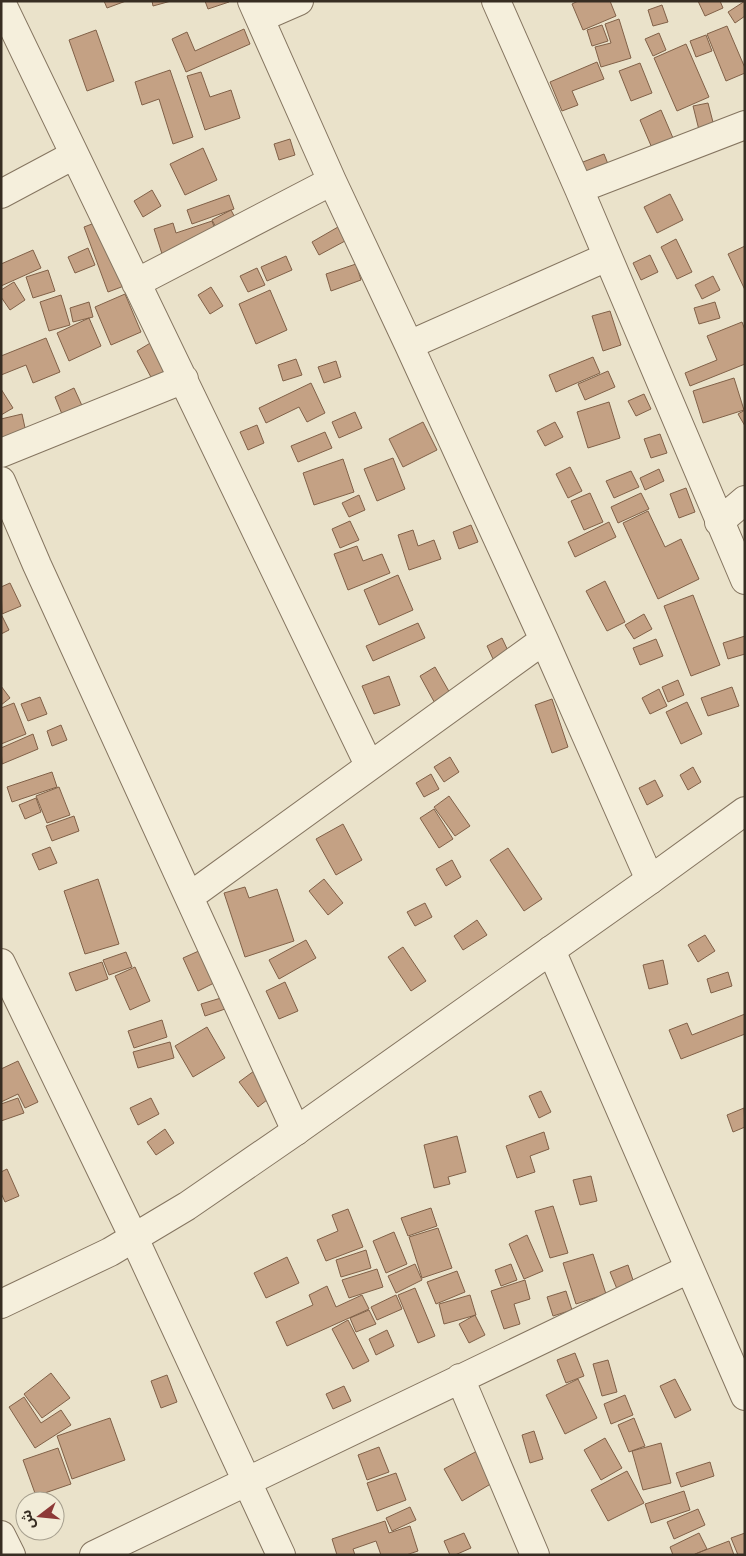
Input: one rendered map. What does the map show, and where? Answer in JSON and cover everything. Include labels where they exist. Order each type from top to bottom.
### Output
[{"type":"street","points":[[298,1],[256,10],[332,182],[544,640],[650,880]]},
{"type":"street","points":[[496,1],[608,256],[745,580]]},
{"type":"street","points":[[1,2],[370,765]]},
{"type":"street","points":[[579,189],[745,124]]},
{"type":"street","points":[[1,194],[74,155]]},
{"type":"street","points":[[136,283],[332,182]]},
{"type":"street","points":[[409,345],[608,256]]},
{"type":"street","points":[[1,452],[184,378]]},
{"type":"street","points":[[1,481],[296,1131]]},
{"type":"street","points":[[719,522],[745,500]]},
{"type":"street","points":[[189,897],[544,640]]},
{"type":"street","points":[[1,1304],[110,1252],[187,1206],[650,880],[745,810]]},
{"type":"street","points":[[551,950],[745,1396]]},
{"type":"street","points":[[1,962],[134,1238],[281,1555]]},
{"type":"street","points":[[94,1555],[689,1269]]},
{"type":"street","points":[[460,1378],[535,1555]]},
{"type":"street","points":[[1,1535],[11,1555]]},
{"type":"building","points":[[104,1],[126,1],[107,8]]},
{"type":"building","points":[[152,1],[171,1],[153,6]]},
{"type":"building","points":[[205,1],[228,1],[229,2],[208,9]]},
{"type":"building","points":[[578,1],[610,1],[616,16],[583,30],[572,4]]},
{"type":"building","points":[[698,1],[720,1],[723,8],[705,16]]},
{"type":"building","points":[[745,1],[745,16],[735,23],[728,12]]},
{"type":"building","points":[[662,5],[668,22],[653,26],[648,10]]},
{"type":"building","points":[[619,19],[631,58],[601,67],[595,47],[611,43],[605,24]]},
{"type":"building","points":[[602,25],[608,41],[592,46],[587,30]]},
{"type":"building","points":[[727,26],[745,68],[745,73],[726,81],[707,34]]},
{"type":"building","points":[[244,29],[250,44],[186,72],[172,39],[187,32],[195,51]]},
{"type":"building","points":[[96,30],[114,81],[87,91],[69,40]]},
{"type":"building","points":[[659,33],[666,50],[653,56],[645,39]]},
{"type":"building","points":[[706,35],[712,51],[696,57],[690,41]]},
{"type":"building","points":[[686,44],[709,97],[677,111],[654,58]]},
{"type":"building","points":[[597,62],[604,79],[572,91],[578,105],[562,111],[550,82]]},
{"type":"building","points":[[640,63],[652,93],[631,101],[619,71]]},
{"type":"building","points":[[170,70],[193,137],[173,144],[159,99],[142,105],[135,82]]},
{"type":"building","points":[[201,72],[210,97],[231,90],[240,118],[205,130],[187,76]]},
{"type":"building","points":[[708,103],[714,126],[699,130],[693,106]]},
{"type":"building","points":[[661,110],[673,138],[652,148],[640,120]]},
{"type":"building","points":[[290,139],[295,155],[279,160],[274,144]]},
{"type":"building","points":[[203,148],[217,180],[185,195],[170,164]]},
{"type":"building","points":[[604,154],[610,169],[580,181],[575,165]]},
{"type":"building","points":[[152,190],[161,206],[143,217],[134,201]]},
{"type":"building","points":[[670,194],[683,220],[657,233],[644,207]]},
{"type":"building","points":[[229,195],[234,209],[192,224],[187,210]]},
{"type":"building","points":[[231,210],[240,227],[221,237],[212,220]]},
{"type":"building","points":[[100,221],[124,286],[108,292],[84,227]]},
{"type":"building","points":[[212,221],[219,240],[164,260],[154,229],[173,223],[176,233]]},
{"type":"building","points":[[338,227],[345,241],[319,255],[312,242]]},
{"type":"building","points":[[676,239],[692,272],[677,279],[661,247]]},
{"type":"building","points":[[745,246],[745,290],[728,254]]},
{"type":"building","points":[[88,248],[95,265],[75,273],[68,257]]},
{"type":"building","points":[[33,250],[41,268],[1,286],[1,264]]},
{"type":"building","points":[[650,255],[658,272],[641,280],[633,263]]},
{"type":"building","points":[[286,256],[292,270],[267,281],[261,267]]},
{"type":"building","points":[[356,264],[361,280],[331,291],[326,274]]},
{"type":"building","points":[[257,268],[265,285],[248,292],[240,276]]},
{"type":"building","points":[[48,270],[55,291],[33,298],[26,277]]},
{"type":"building","points":[[713,276],[720,290],[702,299],[695,285]]},
{"type":"building","points":[[14,282],[25,300],[10,310],[1,297],[1,290]]},
{"type":"building","points":[[211,287],[223,306],[210,314],[198,295]]},
{"type":"building","points":[[270,290],[287,330],[256,344],[239,304]]},
{"type":"building","points":[[125,294],[141,332],[111,345],[95,307]]},
{"type":"building","points":[[61,295],[70,325],[49,331],[40,302]]},
{"type":"building","points":[[89,302],[93,317],[73,322],[70,308]]},
{"type":"building","points":[[715,302],[720,318],[699,324],[694,308]]},
{"type":"building","points":[[610,311],[621,345],[603,351],[592,316]]},
{"type":"building","points":[[89,318],[101,346],[69,361],[57,333]]},
{"type":"building","points":[[742,322],[745,330],[745,364],[690,386],[685,373],[717,360],[707,336]]},
{"type":"building","points":[[46,338],[60,372],[33,383],[26,365],[1,375],[1,356]]},
{"type":"building","points":[[152,342],[175,383],[159,392],[137,351]]},
{"type":"building","points":[[593,357],[600,373],[556,392],[549,375]]},
{"type":"building","points":[[296,359],[302,375],[283,381],[278,365]]},
{"type":"building","points":[[336,361],[341,377],[324,383],[318,367]]},
{"type":"building","points":[[608,371],[615,387],[585,400],[578,384]]},
{"type":"building","points":[[734,378],[744,410],[703,423],[693,391]]},
{"type":"building","points":[[311,383],[325,413],[307,422],[299,407],[266,423],[259,408]]},
{"type":"building","points":[[74,388],[84,410],[64,419],[55,397]]},
{"type":"building","points":[[1,389],[13,408],[1,415]]},
{"type":"building","points":[[644,394],[651,409],[636,416],[628,401]]},
{"type":"building","points":[[609,402],[620,438],[588,448],[577,412]]},
{"type":"building","points":[[745,410],[745,426],[738,414]]},
{"type":"building","points":[[355,412],[362,428],[339,438],[332,422]]},
{"type":"building","points":[[22,414],[27,437],[1,442],[1,419]]},
{"type":"building","points":[[423,422],[437,450],[403,467],[389,439]]},
{"type":"building","points":[[555,422],[563,437],[545,446],[537,431]]},
{"type":"building","points":[[257,425],[264,443],[248,450],[240,432]]},
{"type":"building","points":[[325,432],[332,448],[298,462],[291,446]]},
{"type":"building","points":[[660,434],[667,453],[651,458],[644,439]]},
{"type":"building","points":[[393,458],[405,489],[377,501],[364,469]]},
{"type":"building","points":[[343,459],[354,492],[314,505],[303,473]]},
{"type":"building","points":[[570,467],[582,491],[568,498],[556,474]]},
{"type":"building","points":[[659,469],[664,481],[645,490],[640,478]]},
{"type":"building","points":[[631,471],[639,487],[614,498],[606,481]]},
{"type":"building","points":[[686,488],[695,512],[679,518],[670,494]]},
{"type":"building","points":[[590,493],[603,522],[584,530],[571,501]]},
{"type":"building","points":[[641,493],[649,509],[618,523],[611,507]]},
{"type":"building","points":[[359,495],[365,510],[349,517],[342,503]]},
{"type":"building","points":[[648,511],[665,547],[681,539],[699,579],[658,599],[623,523]]},
{"type":"building","points":[[350,521],[359,540],[340,548],[332,529]]},
{"type":"building","points":[[609,522],[616,537],[575,557],[568,542]]},
{"type":"building","points":[[471,525],[478,542],[459,549],[453,532]]},
{"type":"building","points":[[413,530],[418,546],[434,540],[441,559],[409,570],[398,535]]},
{"type":"building","points":[[357,546],[363,561],[382,554],[390,573],[348,590],[334,554]]},
{"type":"building","points":[[398,575],[413,610],[379,625],[364,590]]},
{"type":"building","points":[[605,581],[625,622],[607,631],[586,591]]},
{"type":"building","points":[[10,583],[21,606],[2,614],[1,587]]},
{"type":"building","points":[[693,595],[720,665],[691,676],[664,606]]},
{"type":"building","points":[[1,614],[9,630],[1,634]]},
{"type":"building","points":[[644,614],[652,629],[634,639],[625,625]]},
{"type":"building","points":[[418,623],[425,638],[373,661],[366,646]]},
{"type":"building","points":[[745,636],[745,654],[728,659],[723,643]]},
{"type":"building","points":[[502,638],[509,653],[494,661],[487,646]]},
{"type":"building","points":[[656,639],[663,656],[640,665],[633,648]]},
{"type":"building","points":[[435,667],[459,709],[443,718],[420,676]]},
{"type":"building","points":[[389,676],[400,705],[374,714],[362,686]]},
{"type":"building","points":[[678,680],[684,695],[668,702],[662,687]]},
{"type":"building","points":[[1,686],[10,698],[1,705]]},
{"type":"building","points":[[732,687],[739,706],[708,716],[701,698]]},
{"type":"building","points":[[659,689],[667,706],[650,714],[642,698]]},
{"type":"building","points":[[40,697],[47,714],[28,721],[21,704]]},
{"type":"building","points":[[552,699],[568,747],[552,753],[535,705]]},
{"type":"building","points":[[687,702],[702,734],[681,744],[666,712]]},
{"type":"building","points":[[14,703],[26,734],[1,744],[1,708]]},
{"type":"building","points":[[61,725],[67,740],[52,746],[47,731]]},
{"type":"building","points":[[33,734],[38,749],[2,764],[1,748]]},
{"type":"building","points":[[450,757],[459,772],[444,782],[434,767]]},
{"type":"building","points":[[693,767],[701,782],[688,790],[680,775]]},
{"type":"building","points":[[52,772],[57,787],[12,802],[7,787]]},
{"type":"building","points":[[431,774],[439,789],[424,797],[416,783]]},
{"type":"building","points":[[655,780],[663,796],[647,805],[639,788]]},
{"type":"building","points":[[59,787],[70,815],[47,823],[36,796]]},
{"type":"building","points":[[449,796],[470,826],[455,836],[434,807]]},
{"type":"building","points":[[36,798],[41,812],[25,819],[19,805]]},
{"type":"building","points":[[434,809],[453,839],[439,848],[420,818]]},
{"type":"building","points":[[74,816],[79,831],[52,841],[46,826]]},
{"type":"building","points":[[343,824],[362,860],[336,875],[316,839]]},
{"type":"building","points":[[50,847],[57,863],[39,870],[32,854]]},
{"type":"building","points":[[508,848],[542,899],[524,911],[490,860]]},
{"type":"building","points":[[452,860],[461,877],[446,886],[436,869]]},
{"type":"building","points":[[98,879],[119,944],[85,954],[64,891]]},
{"type":"building","points":[[324,879],[343,903],[328,915],[309,891]]},
{"type":"building","points":[[245,887],[249,898],[277,889],[294,941],[245,957],[224,893]]},
{"type":"building","points":[[425,903],[432,917],[415,926],[407,912]]},
{"type":"building","points":[[477,920],[487,935],[463,950],[454,936]]},
{"type":"building","points":[[705,935],[715,951],[698,962],[688,945]]},
{"type":"building","points":[[306,940],[316,958],[279,979],[269,960]]},
{"type":"building","points":[[403,947],[426,981],[411,991],[388,957]]},
{"type":"building","points":[[201,950],[216,982],[198,991],[183,958]]},
{"type":"building","points":[[126,952],[132,967],[109,975],[103,960]]},
{"type":"building","points":[[663,960],[668,984],[649,989],[643,965]]},
{"type":"building","points":[[102,962],[108,979],[76,991],[69,973]]},
{"type":"building","points":[[135,967],[150,1001],[130,1010],[115,976]]},
{"type":"building","points":[[728,972],[732,986],[711,993],[707,979]]},
{"type":"building","points":[[285,982],[298,1011],[279,1019],[266,991]]},
{"type":"building","points":[[221,998],[225,1009],[205,1016],[201,1004]]},
{"type":"building","points":[[745,1014],[745,1034],[681,1059],[669,1030],[687,1023],[692,1035]]},
{"type":"building","points":[[162,1020],[167,1037],[134,1048],[128,1031]]},
{"type":"building","points":[[207,1027],[225,1058],[193,1077],[175,1046]]},
{"type":"building","points":[[170,1042],[174,1058],[138,1068],[133,1052]]},
{"type":"building","points":[[18,1061],[38,1102],[25,1108],[18,1094],[1,1102],[1,1069]]},
{"type":"building","points":[[254,1071],[272,1096],[258,1107],[239,1082]]},
{"type":"building","points":[[541,1091],[551,1112],[539,1118],[529,1096]]},
{"type":"building","points":[[18,1098],[24,1113],[1,1121],[1,1104]]},
{"type":"building","points":[[151,1098],[159,1114],[138,1125],[130,1108]]},
{"type":"building","points":[[744,1108],[745,1127],[733,1132],[727,1115]]},
{"type":"building","points":[[165,1129],[174,1143],[156,1155],[147,1142]]},
{"type":"building","points":[[544,1132],[549,1149],[530,1156],[535,1172],[517,1178],[506,1146]]},
{"type":"building","points":[[457,1136],[466,1172],[448,1177],[450,1184],[434,1188],[424,1145]]},
{"type":"building","points":[[7,1169],[19,1196],[5,1202],[1,1193],[1,1172]]},
{"type":"building","points":[[591,1176],[597,1201],[580,1205],[573,1180]]},
{"type":"building","points":[[553,1206],[568,1253],[550,1258],[535,1211]]},
{"type":"building","points":[[431,1208],[437,1226],[408,1236],[401,1218]]},
{"type":"building","points":[[348,1209],[363,1247],[326,1261],[317,1240],[338,1231],[332,1215]]},
{"type":"building","points":[[438,1228],[452,1268],[422,1278],[409,1237]]},
{"type":"building","points":[[394,1232],[407,1264],[386,1273],[373,1241]]},
{"type":"building","points":[[527,1235],[543,1271],[524,1279],[509,1244]]},
{"type":"building","points":[[366,1250],[371,1268],[341,1277],[336,1260]]},
{"type":"building","points":[[593,1254],[606,1294],[576,1304],[563,1263]]},
{"type":"building","points":[[287,1257],[299,1283],[266,1298],[254,1273]]},
{"type":"building","points":[[415,1264],[422,1280],[396,1293],[388,1276]]},
{"type":"building","points":[[511,1264],[517,1280],[501,1286],[495,1270]]},
{"type":"building","points":[[628,1265],[634,1283],[617,1289],[610,1272]]},
{"type":"building","points":[[377,1269],[383,1287],[349,1298],[342,1280]]},
{"type":"building","points":[[457,1271],[465,1292],[436,1304],[427,1282]]},
{"type":"building","points":[[525,1280],[530,1299],[514,1304],[520,1324],[504,1329],[491,1291]]},
{"type":"building","points":[[327,1286],[336,1307],[362,1295],[369,1309],[287,1346],[276,1322],[313,1305],[309,1295]]},
{"type":"building","points":[[415,1288],[435,1336],[418,1343],[398,1295]]},
{"type":"building","points":[[566,1291],[572,1310],[553,1316],[547,1297]]},
{"type":"building","points":[[396,1295],[402,1309],[377,1320],[371,1307]]},
{"type":"building","points":[[470,1295],[476,1315],[444,1324],[439,1304]]},
{"type":"building","points":[[369,1310],[376,1324],[356,1332],[350,1318]]},
{"type":"building","points":[[475,1315],[485,1335],[469,1343],[459,1324]]},
{"type":"building","points":[[348,1320],[369,1361],[353,1369],[332,1329]]},
{"type":"building","points":[[387,1330],[394,1346],[376,1355],[369,1339]]},
{"type":"building","points":[[575,1353],[584,1376],[566,1383],[557,1360]]},
{"type":"building","points":[[608,1360],[617,1392],[602,1396],[593,1364]]},
{"type":"building","points":[[51,1373],[70,1398],[42,1418],[24,1394]]},
{"type":"building","points":[[167,1375],[177,1402],[161,1408],[151,1381]]},
{"type":"building","points":[[578,1379],[597,1418],[565,1434],[546,1395]]},
{"type":"building","points":[[675,1379],[691,1410],[675,1418],[660,1386]]},
{"type":"building","points":[[344,1386],[351,1401],[333,1409],[326,1394]]},
{"type":"building","points":[[625,1395],[633,1415],[611,1424],[604,1404]]},
{"type":"building","points":[[24,1397],[41,1423],[61,1410],[71,1425],[35,1448],[9,1407]]},
{"type":"building","points":[[110,1418],[125,1460],[72,1479],[57,1436]]},
{"type":"building","points":[[634,1418],[645,1446],[629,1452],[618,1425]]},
{"type":"building","points":[[534,1431],[543,1459],[530,1463],[522,1435]]},
{"type":"building","points":[[605,1438],[622,1468],[601,1480],[584,1450]]},
{"type":"building","points":[[661,1443],[671,1483],[643,1490],[632,1451]]},
{"type":"building","points":[[379,1447],[389,1472],[367,1480],[358,1455]]},
{"type":"building","points":[[58,1448],[71,1484],[51,1491],[34,1491],[23,1460]]},
{"type":"building","points":[[477,1451],[494,1482],[462,1501],[444,1469]]},
{"type":"building","points":[[710,1462],[714,1476],[681,1487],[676,1473]]},
{"type":"building","points":[[627,1471],[644,1503],[608,1521],[591,1490]]},
{"type":"building","points":[[396,1473],[406,1500],[377,1511],[367,1483]]},
{"type":"building","points":[[684,1491],[690,1510],[651,1523],[645,1504]]},
{"type":"building","points":[[410,1507],[416,1520],[392,1531],[386,1518]]},
{"type":"building","points":[[698,1509],[705,1525],[674,1539],[667,1522]]},
{"type":"building","points":[[385,1521],[389,1533],[410,1526],[418,1551],[406,1555],[381,1555],[376,1541],[353,1549],[355,1555],[337,1555],[332,1539]]},
{"type":"building","points":[[464,1533],[471,1548],[455,1555],[450,1555],[444,1541]]},
{"type":"building","points":[[699,1533],[707,1549],[693,1555],[673,1555],[670,1547]]},
{"type":"building","points":[[745,1533],[745,1555],[738,1555],[731,1538]]},
{"type":"building","points":[[729,1541],[734,1555],[695,1555],[695,1554]]}]
